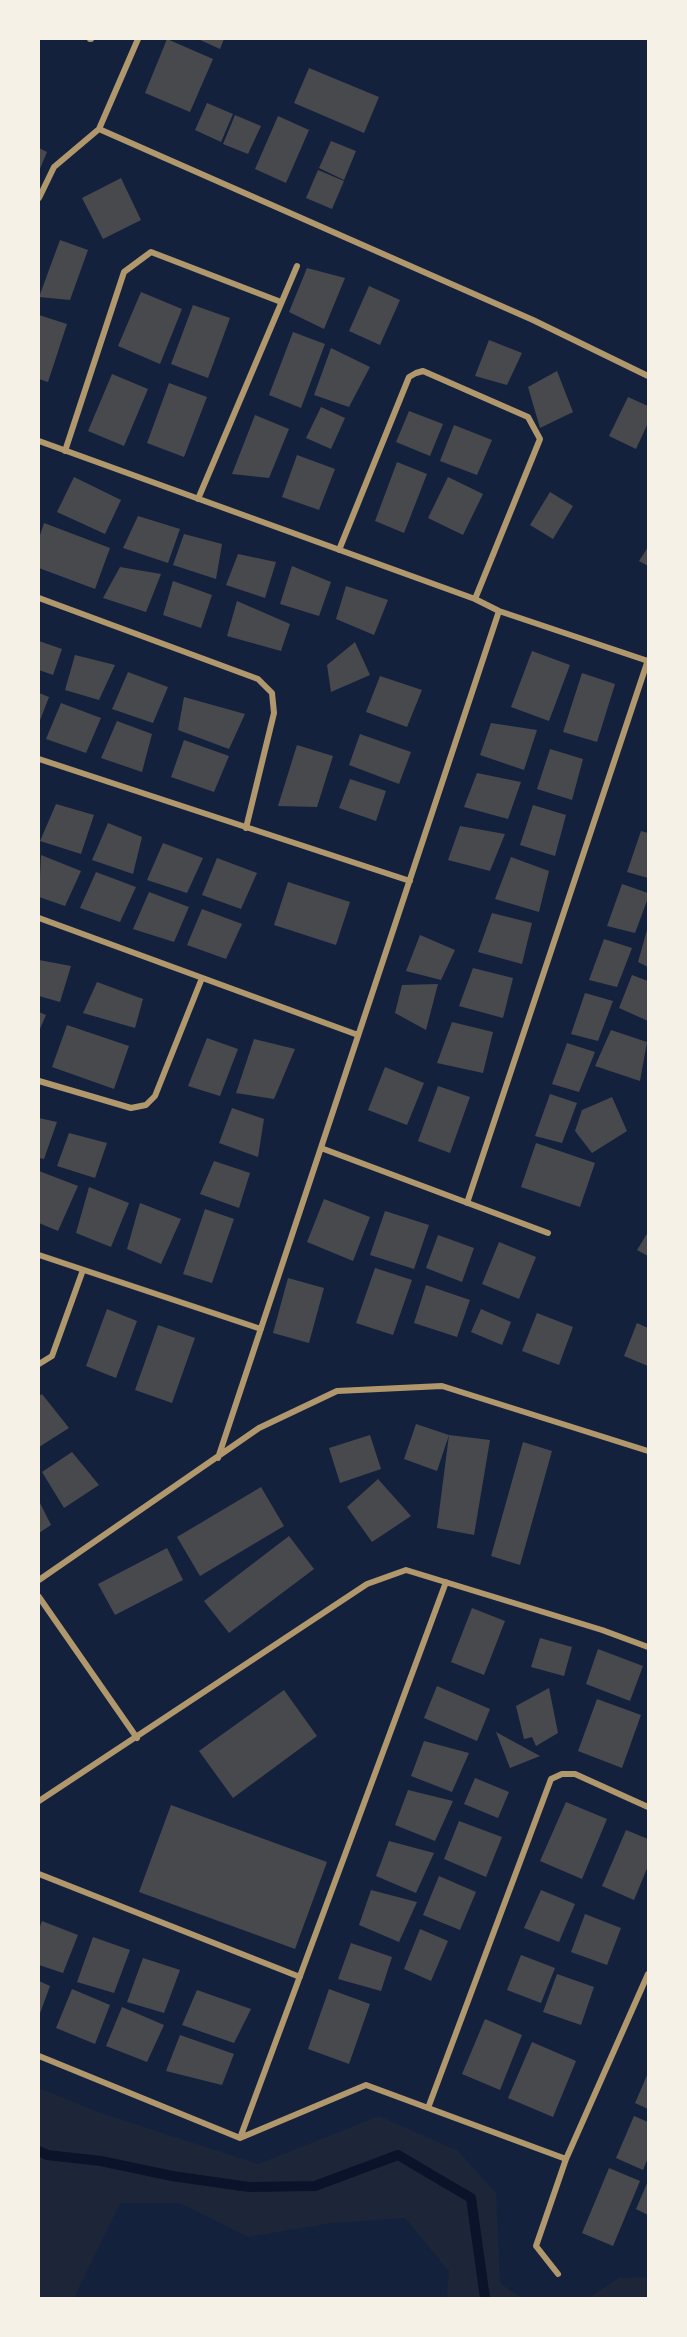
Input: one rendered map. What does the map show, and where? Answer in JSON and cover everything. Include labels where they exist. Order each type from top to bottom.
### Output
[{"type":"street","points":[[39,198],[54,166],[99,129],[138,39]]},
{"type":"street","points":[[99,129],[533,320],[648,376]]},
{"type":"street","points":[[66,451],[124,272],[151,252],[281,302]]},
{"type":"street","points":[[198,499],[297,266]]},
{"type":"street","points":[[339,549],[409,378],[423,371],[528,417],[540,439],[476,599]]},
{"type":"street","points":[[39,441],[476,599],[499,611],[648,661],[467,1203]]},
{"type":"street","points":[[39,598],[258,679],[272,693],[274,713],[246,828]]},
{"type":"street","points":[[218,1458],[499,611]]},
{"type":"street","points":[[39,759],[410,881]]},
{"type":"street","points":[[39,918],[358,1035]]},
{"type":"street","points":[[39,1081],[131,1108],[146,1105],[155,1096],[202,978]]},
{"type":"street","points":[[321,1148],[548,1233]]},
{"type":"street","points":[[39,1255],[261,1329]]},
{"type":"street","points":[[39,1364],[52,1356],[83,1270]]},
{"type":"street","points":[[39,1580],[259,1428],[337,1391],[442,1386],[648,1451]]},
{"type":"street","points":[[39,1801],[367,1584],[406,1569],[602,1630],[648,1647]]},
{"type":"street","points":[[240,2138],[446,1582]]},
{"type":"street","points":[[39,1597],[137,1738]]},
{"type":"street","points":[[428,2108],[551,1779],[562,1774],[574,1774],[648,1807]]},
{"type":"street","points":[[39,1874],[300,1977]]},
{"type":"street","points":[[558,2274],[536,2246],[566,2159],[648,1974]]},
{"type":"street","points":[[39,2056],[240,2138],[366,2085],[566,2159]]},
{"type":"shaded area","points":[[39,2088],[98,2112],[258,2164],[379,2116],[458,2151],[496,2193],[500,2283],[521,2298],[447,2298],[449,2271],[405,2218],[332,2223],[248,2237],[180,2203],[120,2203],[74,2298],[39,2298]]},
{"type":"shaded area","points":[[648,2277],[648,2298],[588,2298],[619,2278]]},
{"type":"building","points":[[167,39],[213,59],[190,112],[145,93]]},
{"type":"building","points":[[198,39],[224,39],[220,49]]},
{"type":"building","points":[[309,68],[379,97],[364,133],[294,103]]},
{"type":"building","points":[[207,103],[233,114],[221,142],[195,130]]},
{"type":"building","points":[[235,115],[261,126],[248,154],[223,144]]},
{"type":"building","points":[[278,116],[309,130],[286,183],[255,169]]},
{"type":"building","points":[[331,141],[356,151],[344,180],[319,168]]},
{"type":"building","points":[[39,148],[47,152],[39,171]]},
{"type":"building","points":[[318,170],[344,181],[332,209],[306,198]]},
{"type":"building","points":[[121,178],[141,220],[103,239],[82,198]]},
{"type":"building","points":[[60,240],[88,250],[70,300],[39,297]]},
{"type":"building","points":[[307,268],[345,278],[324,329],[289,312]]},
{"type":"building","points":[[369,286],[400,300],[380,345],[349,331]]},
{"type":"building","points":[[141,292],[182,309],[160,364],[118,346]]},
{"type":"building","points":[[193,305],[230,318],[208,378],[171,364]]},
{"type":"building","points":[[39,315],[67,324],[48,382],[39,379]]},
{"type":"building","points":[[293,332],[325,344],[301,408],[269,395]]},
{"type":"building","points":[[489,340],[522,353],[507,385],[475,376]]},
{"type":"building","points":[[331,348],[370,367],[349,407],[314,395]]},
{"type":"building","points":[[557,371],[573,412],[540,428],[528,387]]},
{"type":"building","points":[[112,374],[148,389],[124,446],[88,431]]},
{"type":"building","points":[[169,383],[207,397],[184,457],[147,443]]},
{"type":"building","points":[[628,397],[648,406],[648,423],[636,449],[609,436]]},
{"type":"building","points":[[321,407],[345,418],[331,449],[306,438]]},
{"type":"building","points":[[409,411],[443,424],[430,456],[396,442]]},
{"type":"building","points":[[255,415],[289,429],[269,478],[232,474]]},
{"type":"building","points":[[454,425],[492,440],[477,475],[440,461]]},
{"type":"building","points":[[297,455],[335,469],[319,510],[282,497]]},
{"type":"building","points":[[397,462],[427,474],[404,533],[375,521]]},
{"type":"building","points":[[74,477],[121,500],[105,534],[57,512]]},
{"type":"building","points":[[448,477],[483,494],[463,535],[428,518]]},
{"type":"building","points":[[550,492],[573,506],[553,539],[530,525]]},
{"type":"building","points":[[138,516],[180,529],[168,563],[123,548]]},
{"type":"building","points":[[44,523],[110,548],[95,589],[39,568],[39,538]]},
{"type":"building","points":[[184,534],[222,544],[216,579],[173,565]]},
{"type":"building","points":[[648,547],[648,566],[639,561]]},
{"type":"building","points":[[238,554],[276,562],[265,598],[226,585]]},
{"type":"building","points":[[292,566],[331,582],[319,616],[280,604]]},
{"type":"building","points":[[120,567],[161,574],[146,612],[103,598]]},
{"type":"building","points":[[173,581],[212,595],[201,628],[163,615]]},
{"type":"building","points":[[346,586],[388,600],[374,635],[336,619]]},
{"type":"building","points":[[237,601],[290,624],[281,651],[227,636]]},
{"type":"building","points":[[39,641],[62,649],[53,675],[39,670]]},
{"type":"building","points":[[355,642],[370,675],[331,692],[327,665]]},
{"type":"building","points":[[532,651],[570,665],[549,721],[511,707]]},
{"type":"building","points":[[75,655],[115,665],[99,700],[65,690]]},
{"type":"building","points":[[128,672],[168,687],[153,723],[112,709]]},
{"type":"building","points":[[582,673],[615,684],[597,742],[563,732]]},
{"type":"building","points":[[380,676],[422,690],[407,727],[366,712]]},
{"type":"building","points":[[39,693],[49,697],[39,723]]},
{"type":"building","points":[[184,697],[245,714],[229,749],[178,730]]},
{"type":"building","points":[[61,703],[101,718],[86,753],[46,739]]},
{"type":"building","points":[[117,721],[152,734],[142,772],[101,758]]},
{"type":"building","points":[[491,723],[537,730],[524,770],[480,755]]},
{"type":"building","points":[[360,734],[411,752],[399,784],[349,765]]},
{"type":"building","points":[[184,740],[229,756],[214,792],[171,777]]},
{"type":"building","points":[[297,745],[333,756],[317,807],[278,806]]},
{"type":"building","points":[[550,749],[583,759],[572,800],[537,789]]},
{"type":"building","points":[[477,773],[521,782],[508,819],[464,807]]},
{"type":"building","points":[[350,779],[386,791],[376,821],[339,808]]},
{"type":"building","points":[[56,804],[94,815],[81,854],[40,841]]},
{"type":"building","points":[[533,805],[566,815],[555,856],[520,845]]},
{"type":"building","points":[[108,823],[142,837],[133,874],[92,860]]},
{"type":"building","points":[[460,826],[505,834],[490,871],[448,860]]},
{"type":"building","points":[[641,831],[648,833],[648,878],[627,872]]},
{"type":"building","points":[[163,843],[203,858],[187,893],[147,880]]},
{"type":"building","points":[[41,855],[81,871],[65,906],[39,897]]},
{"type":"building","points":[[511,857],[549,871],[539,912],[495,899]]},
{"type":"building","points":[[217,858],[257,873],[241,909],[202,895]]},
{"type":"building","points":[[96,872],[136,887],[120,922],[80,908]]},
{"type":"building","points":[[288,882],[350,902],[336,945],[274,925]]},
{"type":"building","points":[[622,884],[648,893],[635,933],[607,926]]},
{"type":"building","points":[[149,892],[189,907],[174,942],[133,929]]},
{"type":"building","points":[[202,909],[242,924],[226,959],[187,945]]},
{"type":"building","points":[[492,913],[532,923],[522,964],[478,952]]},
{"type":"building","points":[[648,930],[648,967],[638,962]]},
{"type":"building","points":[[420,935],[455,950],[441,980],[406,971]]},
{"type":"building","points":[[604,939],[632,948],[617,987],[589,980]]},
{"type":"building","points":[[39,960],[71,966],[60,1002],[39,996]]},
{"type":"building","points":[[473,968],[513,978],[503,1018],[459,1006]]},
{"type":"building","points":[[632,975],[648,981],[648,1021],[619,1008]]},
{"type":"building","points":[[97,982],[143,999],[135,1028],[83,1013]]},
{"type":"building","points":[[438,984],[426,1030],[395,1013],[402,985]]},
{"type":"building","points":[[585,993],[613,1001],[598,1041],[571,1034]]},
{"type":"building","points":[[39,1012],[46,1015],[39,1031]]},
{"type":"building","points":[[452,1022],[493,1032],[483,1073],[437,1063]]},
{"type":"building","points":[[67,1025],[129,1046],[114,1089],[52,1067]]},
{"type":"building","points":[[611,1030],[647,1042],[640,1081],[595,1066]]},
{"type":"building","points":[[207,1038],[238,1049],[220,1096],[188,1086]]},
{"type":"building","points":[[254,1039],[295,1049],[274,1099],[236,1093]]},
{"type":"building","points":[[567,1043],[595,1052],[579,1092],[552,1084]]},
{"type":"building","points":[[385,1067],[424,1083],[407,1125],[368,1110]]},
{"type":"building","points":[[438,1086],[470,1097],[450,1153],[418,1141]]},
{"type":"building","points":[[550,1094],[577,1103],[562,1143],[535,1136]]},
{"type":"building","points":[[612,1097],[627,1131],[592,1153],[575,1131],[582,1110]]},
{"type":"building","points":[[232,1108],[264,1119],[258,1157],[219,1143]]},
{"type":"building","points":[[39,1118],[57,1122],[44,1159],[39,1158]]},
{"type":"building","points":[[69,1133],[107,1143],[95,1178],[57,1166]]},
{"type":"building","points":[[536,1143],[595,1163],[580,1207],[521,1187]]},
{"type":"building","points":[[214,1161],[250,1173],[239,1208],[200,1194]]},
{"type":"building","points":[[39,1171],[78,1186],[58,1231],[39,1223]]},
{"type":"building","points":[[89,1187],[129,1203],[111,1247],[76,1233]]},
{"type":"building","points":[[324,1199],[370,1217],[353,1261],[307,1242]]},
{"type":"building","points":[[140,1203],[181,1219],[161,1264],[127,1249]]},
{"type":"building","points":[[205,1209],[234,1219],[212,1283],[183,1274]]},
{"type":"building","points":[[385,1211],[429,1225],[414,1269],[370,1255]]},
{"type":"building","points":[[648,1232],[648,1256],[637,1250]]},
{"type":"building","points":[[438,1235],[474,1248],[462,1282],[426,1268]]},
{"type":"building","points":[[499,1242],[536,1257],[519,1299],[482,1284]]},
{"type":"building","points":[[375,1268],[412,1280],[393,1335],[356,1323]]},
{"type":"building","points":[[288,1278],[324,1288],[309,1343],[273,1333]]},
{"type":"building","points":[[426,1285],[470,1300],[457,1337],[414,1323]]},
{"type":"building","points":[[107,1309],[137,1321],[116,1378],[86,1366]]},
{"type":"building","points":[[481,1309],[511,1322],[502,1345],[471,1332]]},
{"type":"building","points":[[537,1313],[573,1327],[559,1365],[522,1351]]},
{"type":"building","points":[[637,1323],[648,1328],[648,1366],[624,1356]]},
{"type":"building","points":[[158,1325],[195,1338],[172,1403],[135,1390]]},
{"type":"building","points":[[42,1394],[69,1428],[39,1447],[39,1396]]},
{"type":"building","points":[[416,1424],[449,1435],[437,1471],[404,1459]]},
{"type":"building","points":[[370,1435],[381,1469],[340,1483],[329,1448]]},
{"type":"building","points":[[449,1435],[490,1440],[474,1535],[437,1528]]},
{"type":"building","points":[[523,1442],[552,1451],[520,1565],[491,1556]]},
{"type":"building","points":[[72,1452],[99,1485],[64,1508],[42,1472]]},
{"type":"building","points":[[378,1479],[411,1516],[372,1542],[347,1507]]},
{"type":"building","points":[[261,1487],[284,1526],[200,1576],[177,1537]]},
{"type":"building","points":[[39,1501],[51,1525],[39,1533]]},
{"type":"building","points":[[289,1536],[314,1569],[229,1633],[204,1601]]},
{"type":"building","points":[[167,1548],[183,1580],[115,1615],[98,1584]]},
{"type":"building","points":[[472,1608],[505,1621],[484,1675],[451,1662]]},
{"type":"building","points":[[540,1638],[572,1647],[564,1676],[531,1667]]},
{"type":"building","points":[[598,1649],[643,1666],[630,1701],[586,1684]]},
{"type":"building","points":[[437,1686],[490,1709],[477,1741],[424,1718]]},
{"type":"building","points":[[549,1688],[558,1733],[536,1746],[532,1737],[524,1739],[516,1706]]},
{"type":"building","points":[[284,1690],[317,1736],[233,1798],[199,1751]]},
{"type":"building","points":[[597,1699],[641,1715],[622,1768],[578,1751]]},
{"type":"building","points":[[496,1732],[540,1756],[510,1768]]},
{"type":"building","points":[[424,1741],[469,1753],[452,1792],[411,1776]]},
{"type":"building","points":[[475,1778],[509,1792],[498,1818],[464,1804]]},
{"type":"building","points":[[408,1790],[453,1801],[435,1841],[395,1825]]},
{"type":"building","points":[[566,1802],[607,1819],[582,1879],[540,1861]]},
{"type":"building","points":[[171,1805],[327,1862],[295,1949],[139,1892]]},
{"type":"building","points":[[459,1821],[502,1837],[486,1877],[444,1859]]},
{"type":"building","points":[[626,1830],[648,1839],[648,1866],[634,1900],[602,1886]]},
{"type":"building","points":[[389,1841],[434,1853],[416,1893],[376,1876]]},
{"type":"building","points":[[439,1876],[476,1892],[460,1930],[423,1915]]},
{"type":"building","points":[[371,1890],[417,1902],[399,1942],[359,1925]]},
{"type":"building","points":[[541,1890],[575,1904],[559,1942],[524,1928]]},
{"type":"building","points":[[585,1914],[621,1928],[607,1965],[571,1952]]},
{"type":"building","points":[[42,1921],[78,1935],[63,1973],[39,1965],[39,1929]]},
{"type":"building","points":[[420,1929],[448,1941],[431,1981],[404,1969]]},
{"type":"building","points":[[93,1937],[130,1950],[114,1993],[77,1982]]},
{"type":"building","points":[[351,1943],[392,1957],[381,1991],[338,1979]]},
{"type":"building","points":[[521,1955],[555,1968],[541,2003],[507,1990]]},
{"type":"building","points":[[143,1958],[180,1970],[164,2013],[127,2002]]},
{"type":"building","points":[[557,1974],[594,1987],[581,2025],[543,2012]]},
{"type":"building","points":[[39,1981],[50,1986],[39,2016]]},
{"type":"building","points":[[72,1989],[110,2005],[95,2044],[56,2028]]},
{"type":"building","points":[[329,1989],[370,2004],[349,2064],[308,2049]]},
{"type":"building","points":[[197,1990],[251,2009],[234,2043],[182,2025]]},
{"type":"building","points":[[122,2007],[164,2025],[147,2062],[106,2046]]},
{"type":"building","points":[[485,2019],[522,2035],[500,2090],[462,2074]]},
{"type":"building","points":[[180,2035],[234,2054],[222,2085],[166,2071]]},
{"type":"building","points":[[532,2042],[576,2061],[553,2117],[508,2098]]},
{"type":"building","points":[[648,2073],[648,2109],[635,2103]]},
{"type":"building","points":[[634,2116],[648,2122],[648,2158],[643,2170],[616,2158]]},
{"type":"building","points":[[609,2168],[640,2181],[613,2246],[582,2233]]},
{"type":"building","points":[[648,2181],[648,2215],[636,2209]]},
{"type":"waterway","points":[[39,2151],[47,2155],[101,2161],[172,2176],[249,2187],[315,2186],[398,2155],[471,2198],[485,2298]]}]
